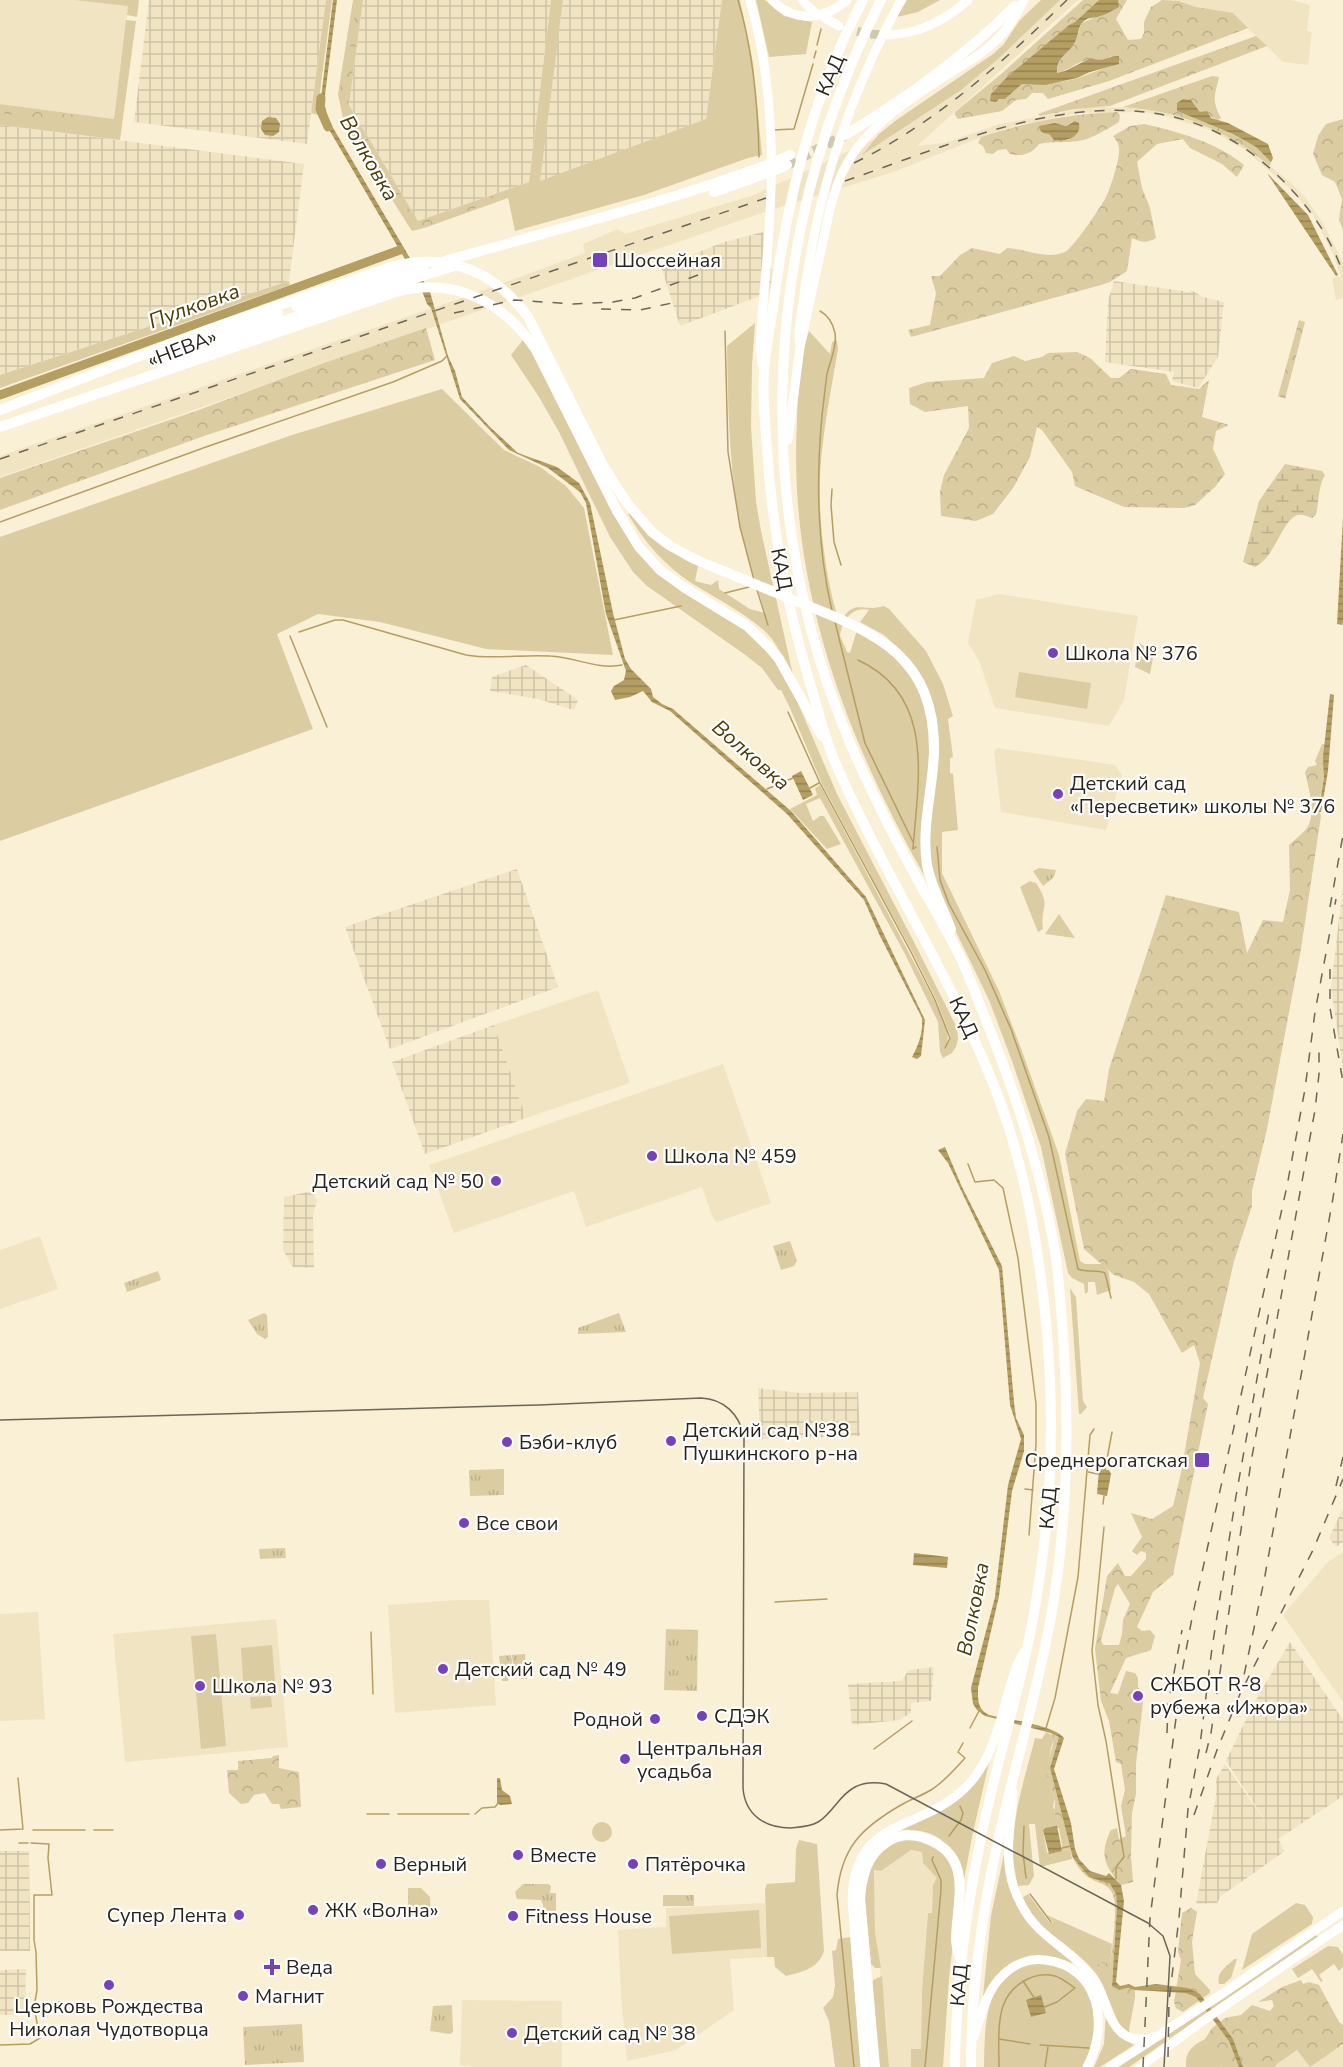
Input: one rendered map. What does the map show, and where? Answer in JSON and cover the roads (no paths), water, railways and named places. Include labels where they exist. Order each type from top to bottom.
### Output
[{"type":"highway","name":"КАД","points":[[864,0],[847,33],[816,110],[796,174],[766,317],[763,375],[770,499],[779,557],[800,650],[828,742],[879,854],[960,1008],[991,1077],[1013,1145],[1040,1265],[1050,1366],[1051,1472],[1045,1540],[1026,1649],[1003,1730],[978,1856],[961,1963],[955,2067]]},
{"type":"highway","name":"КАД","points":[[881,0],[852,61],[831,115],[813,174],[795,251],[783,363],[782,422],[791,531],[801,590],[814,643],[852,747],[897,842],[961,959],[1006,1070],[1032,1152],[1056,1258],[1067,1423],[1063,1523],[1052,1612],[999,1836],[983,1925],[971,2045],[971,2067]]},
{"type":"highway","points":[[847,130],[954,53],[1017,2]]},
{"type":"highway","points":[[367,288],[777,165]]},
{"type":"highway","points":[[367,288],[406,263],[434,261],[465,268],[491,280],[518,303],[617,511],[639,547],[660,570],[747,626],[769,647],[779,659],[817,729],[828,742]]},
{"type":"highway","points":[[367,288],[446,288],[474,296],[505,314],[530,332],[604,467],[627,503],[652,532],[694,559],[858,626],[887,644],[908,664],[924,692],[933,732],[934,754],[926,834],[927,862],[930,878],[961,959]]},
{"type":"highway","name":"«НЕВА»","points":[[0,427],[367,288]]},
{"type":"highway","name":"«НЕВА»","points":[[0,410],[207,330],[367,288]]},
{"type":"highway","name":"«НЕВА»","points":[[0,415],[288,309],[367,288]]},
{"type":"highway","points":[[875,2067],[860,1898],[861,1885],[869,1860],[881,1846],[891,1839],[909,1835],[928,1839],[940,1846],[952,1859],[959,1876],[961,1891],[956,1941],[961,1963]]},
{"type":"main road","points":[[750,0],[762,52],[769,105],[771,167],[766,317]]},
{"type":"main road","points":[[772,0],[786,12],[810,17],[830,12],[847,0]]},
{"type":"main road","points":[[802,0],[816,13]]},
{"type":"main road","points":[[785,476],[810,251],[830,170],[849,112],[868,66],[901,0]]},
{"type":"main road","points":[[887,35],[928,27],[953,13],[968,0]]},
{"type":"main road","points":[[801,330],[835,191],[856,149],[898,109],[988,49],[1007,30],[1017,2]]},
{"type":"main road","points":[[825,18],[839,26]]},
{"type":"main road","points":[[865,2067],[852,1899],[852,1885],[858,1861],[875,1839],[940,1806],[967,1786],[983,1765],[1003,1730]]},
{"type":"main road","points":[[1014,1776],[1008,1848],[1009,1869],[1013,1886],[1023,1909],[1032,1923],[1046,1937],[1092,1976],[1113,2022],[1122,2033],[1141,2040],[1157,2036]]},
{"type":"main road","points":[[1110,2067],[1212,2001],[1343,1911]]},
{"type":"main road","points":[[1327,1922],[1334,1932]]},
{"type":"main road","points":[[1140,2067],[1201,2022],[1343,1925]]},
{"type":"main road","points":[[971,2045],[988,1994],[1002,1976],[1012,1967],[1032,1960],[1059,1962],[1073,1969],[1084,1979],[1096,2004],[1098,2036],[1087,2067]]},
{"type":"waterway","points":[[738,0],[754,78],[759,157]]},
{"type":"waterway","points":[[817,45],[821,29]]},
{"type":"waterway","points":[[814,58],[816,51]]},
{"type":"waterway","points":[[773,130],[794,129],[813,64]]},
{"type":"waterway","name":"Волковка","points":[[321,98],[320,109],[328,127]]},
{"type":"waterway","name":"Пулковка","points":[[0,395],[400,250]]},
{"type":"waterway","points":[[820,311],[832,323],[835,338],[827,374],[819,464],[819,513],[823,563],[832,611]]},
{"type":"waterway","points":[[725,331],[728,452],[740,527],[754,580]]},
{"type":"waterway","points":[[0,522],[393,382],[442,361],[446,357]]},
{"type":"waterway","points":[[832,489],[834,542],[841,565]]},
{"type":"waterway","points":[[725,593],[749,587]]},
{"type":"waterway","points":[[757,590],[768,625]]},
{"type":"waterway","points":[[614,620],[681,606]]},
{"type":"waterway","points":[[299,632],[335,620],[343,620],[466,655],[550,656],[595,665],[622,665]]},
{"type":"waterway","points":[[835,622],[865,743],[913,842]]},
{"type":"waterway","points":[[290,636],[327,727]]},
{"type":"waterway","points":[[858,660],[883,676],[900,695],[911,717],[917,742],[917,795],[913,849],[916,847]]},
{"type":"waterway","points":[[788,712],[820,783],[935,1000],[950,1038],[945,1048]]},
{"type":"waterway","points":[[767,789],[793,778]]},
{"type":"waterway","points":[[810,788],[819,783]]},
{"type":"waterway","points":[[937,847],[940,880],[949,904],[985,970],[1011,1029],[1049,1137],[1078,1269],[1105,1273],[1111,1298]]},
{"type":"waterway","points":[[968,1164],[975,1182],[994,1180],[1003,1188],[1018,1258],[1036,1404],[1036,1444],[1029,1535]]},
{"type":"waterway","points":[[1046,1728],[1055,1698],[1078,1577],[1090,1435],[1094,1429]]},
{"type":"waterway","points":[[1105,1470],[1112,1432]]},
{"type":"waterway","points":[[1088,1472],[1098,1474]]},
{"type":"waterway","points":[[1025,1489],[1033,1490]]},
{"type":"waterway","points":[[1103,1504],[1104,1496]]},
{"type":"waterway","points":[[1104,1527],[1092,1651],[1098,1705],[1106,1741],[1124,1857],[1116,1867],[1116,1879]]},
{"type":"waterway","points":[[775,1602],[827,1599]]},
{"type":"waterway","points":[[371,1632],[373,1694]]},
{"type":"waterway","points":[[970,1728],[979,1711]]},
{"type":"waterway","points":[[874,1749],[912,1721]]},
{"type":"waterway","points":[[854,2067],[837,1895],[843,1864],[848,1852],[864,1831],[901,1805],[931,1790],[949,1775],[965,1758],[958,1752],[963,1743]]},
{"type":"waterway","points":[[0,1830],[23,1829],[18,1778]]},
{"type":"waterway","points":[[475,1814],[482,1808],[495,1807],[499,1802]]},
{"type":"waterway","points":[[949,1836],[961,1820],[963,1813],[960,1806]]},
{"type":"waterway","points":[[367,1814],[389,1814]]},
{"type":"waterway","points":[[398,1814],[469,1814]]},
{"type":"waterway","points":[[1024,1826],[1023,1853],[1026,1878]]},
{"type":"waterway","points":[[33,1830],[85,1830]]},
{"type":"waterway","points":[[94,1830],[113,1830]]},
{"type":"waterway","points":[[19,1843],[28,1843]]},
{"type":"waterway","points":[[0,2045],[30,2044],[40,2038],[34,2007],[37,1990],[34,1895],[52,1895],[48,1858],[49,1844],[31,1843]]},
{"type":"waterway","points":[[1062,1848],[1071,1846]]},
{"type":"waterway","points":[[925,2067],[941,1890],[941,1880],[932,1860],[933,1857]]},
{"type":"waterway","points":[[1030,1894],[1051,1922]]},
{"type":"waterway","points":[[999,2067],[1000,2021],[1003,2006],[1011,1992],[1023,1981],[1039,1975],[1058,1977],[1075,1988],[1057,2002],[1042,2008]]},
{"type":"waterway","points":[[1023,1981],[1035,1999]]},
{"type":"waterway","points":[[35,2007],[59,2002]]},
{"type":"waterway","points":[[999,2039],[1030,2044]]},
{"type":"waterway","points":[[1040,2045],[1089,2048]]},
{"type":"waterway","points":[[1045,2067],[1048,2047]]},
{"type":"tunnel","points":[[844,28],[868,34],[887,35]]},
{"type":"tunnel","points":[[787,165],[845,135]]},
{"type":"tram line","points":[[0,1420],[539,1405],[701,1398],[717,1401],[734,1415],[744,1436],[743,1788],[752,1813],[773,1826],[791,1828],[808,1826],[828,1814],[849,1790],[863,1784],[886,1784],[1148,1923],[1163,1936],[1170,1956],[1164,2067]]},
{"type":"railway","points":[[854,163],[913,130],[967,90],[1067,0]]},
{"type":"railway","points":[[845,181],[953,143],[1009,126],[1064,114],[1120,110],[1173,117],[1225,137],[1274,172],[1315,218],[1331,244],[1343,273]]},
{"type":"railway","points":[[0,459],[766,198]]},
{"type":"railway","points":[[454,313],[515,300],[573,304],[613,302],[635,298],[698,275]]},
{"type":"railway","points":[[601,309],[640,310],[672,303]]},
{"type":"railway","points":[[1330,907],[1343,835]]},
{"type":"railway","points":[[1143,2067],[1150,1918],[1182,1672],[1287,1186],[1336,899]]},
{"type":"railway","points":[[1330,969],[1330,1008],[1343,1082]]},
{"type":"railway","points":[[1206,1753],[1211,1733],[1251,1462],[1315,1110],[1319,1074],[1319,1043]]},
{"type":"railway","points":[[1240,1694],[1264,1581],[1343,1134]]},
{"type":"railway","points":[[1168,2057],[1169,2001],[1188,1809],[1200,1745],[1212,1648],[1236,1496],[1270,1306]]},
{"type":"railway","points":[[1336,1486],[1343,1457]]},
{"type":"railway","points":[[1194,1815],[1240,1694],[1313,1550],[1343,1479]]},
{"type":"railway","points":[[1167,1733],[1168,1705],[1182,1630]]},
{"type":"place","name":"Шоссейная","points":[[600,260]]},
{"type":"place","name":"Школа № 376","points":[[1053,653]]},
{"type":"place","name":"Детский сад «Пересветик» школы № 376","points":[[1058,794]]},
{"type":"place","name":"Школа № 459","points":[[652,1156]]},
{"type":"place","name":"Детский сад № 50","points":[[496,1181]]},
{"type":"place","name":"Детский сад №38 Пушкинского р-на","points":[[671,1441]]},
{"type":"place","name":"Бэби-клуб","points":[[507,1442]]},
{"type":"place","name":"Среднерогатская","points":[[1202,1460]]},
{"type":"place","name":"Все свои","points":[[464,1523]]},
{"type":"place","name":"Детский сад № 49","points":[[443,1669]]},
{"type":"place","name":"Школа № 93","points":[[200,1686]]},
{"type":"place","name":"СЖБОТ R-8 рубежа «Ижора»","points":[[1138,1696]]},
{"type":"place","name":"СДЭК","points":[[702,1716]]},
{"type":"place","name":"Родной","points":[[655,1719]]},
{"type":"place","name":"Центральная усадьба","points":[[625,1759]]},
{"type":"place","name":"Вместе","points":[[518,1855]]},
{"type":"place","name":"Верный","points":[[381,1864]]},
{"type":"place","name":"Пятёрочка","points":[[633,1864]]},
{"type":"place","name":"ЖК «Волна»","points":[[313,1910]]},
{"type":"place","name":"Супер Лента","points":[[239,1915]]},
{"type":"place","name":"Fitness House","points":[[513,1916]]},
{"type":"place","name":"Веда","points":[[272,1967]]},
{"type":"place","name":"Церковь Рождества Николая Чудотворца","points":[[109,1985]]},
{"type":"place","name":"Магнит","points":[[243,1996]]},
{"type":"place","name":"Детский сад № 38","points":[[512,2033]]}]
